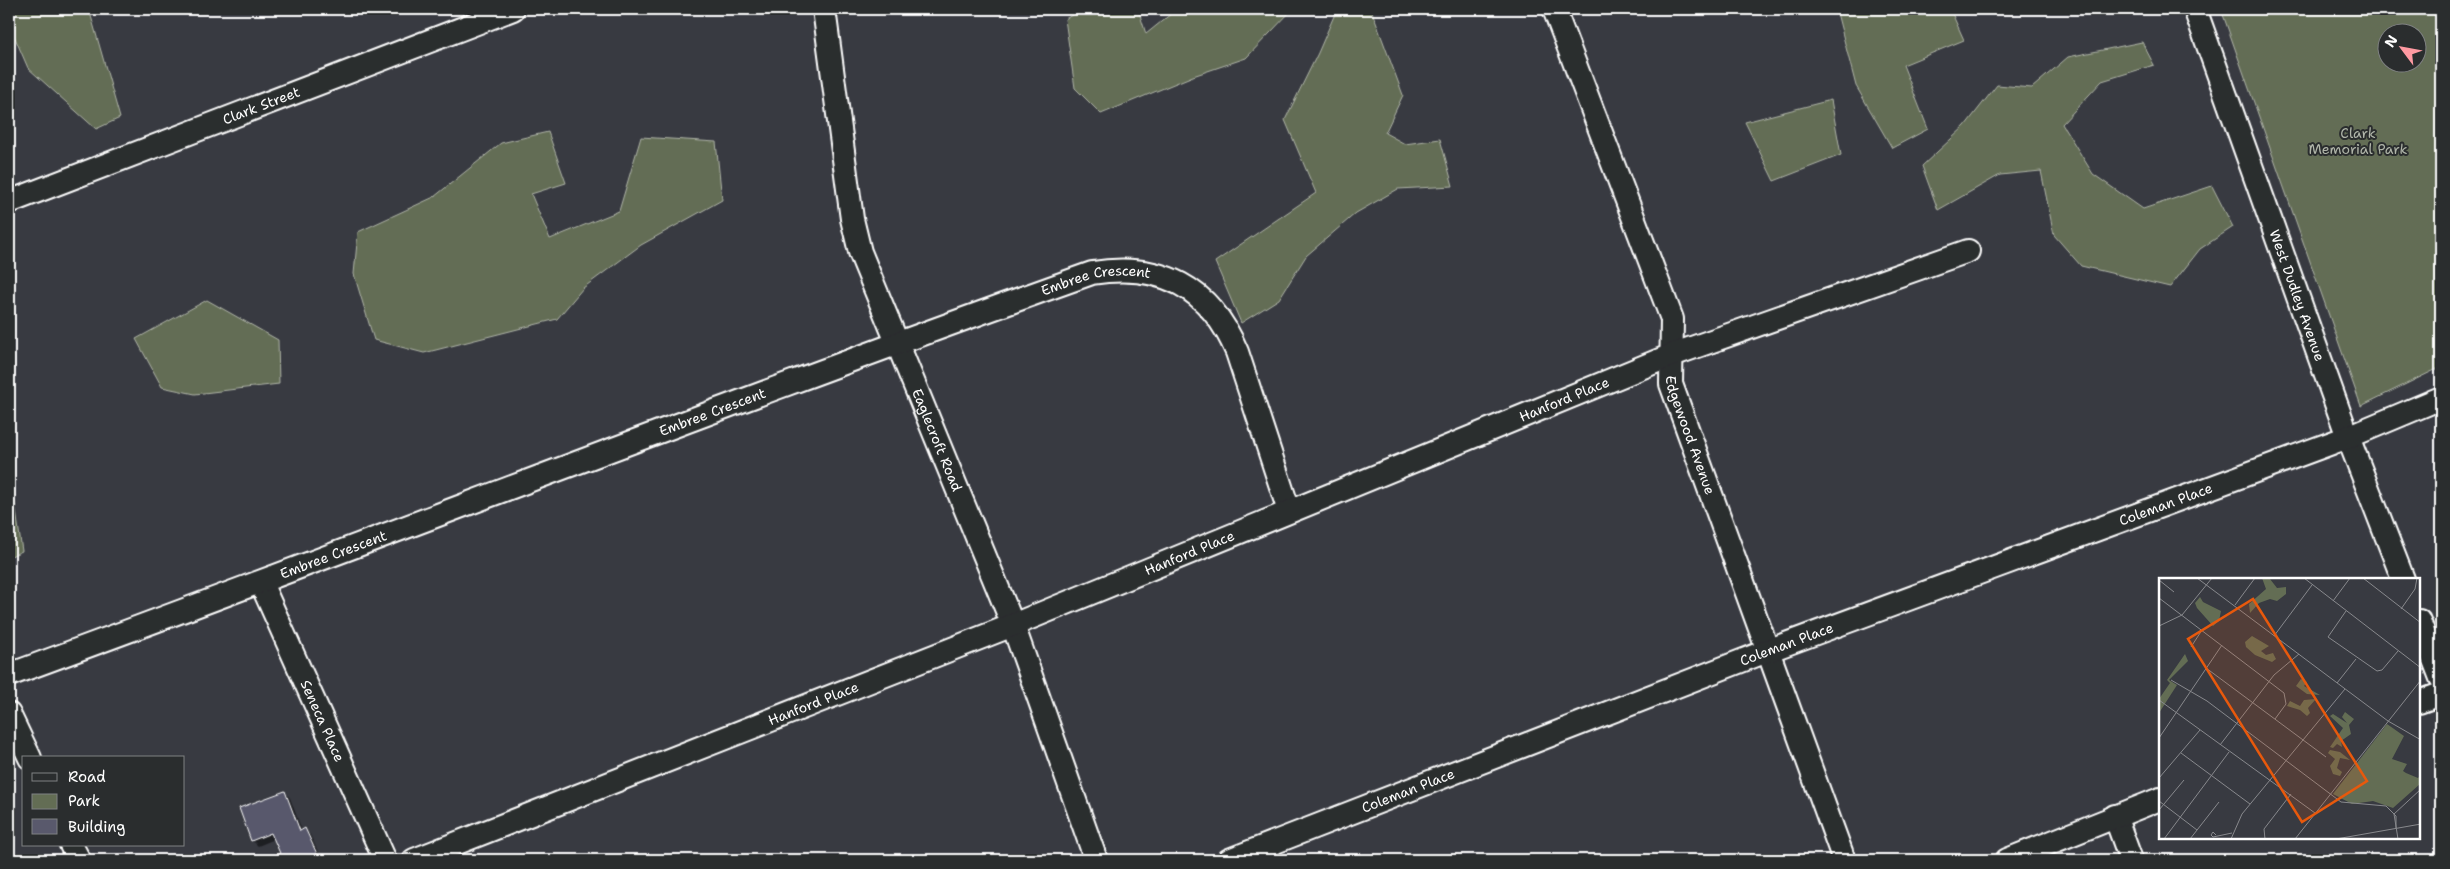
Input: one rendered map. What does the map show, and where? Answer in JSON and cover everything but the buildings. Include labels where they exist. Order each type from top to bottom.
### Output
[{"type":"street","name":"Clark Street","points":[[9,202],[481,15],[513,9]]},
{"type":"street","name":"Eaglecroft Road","points":[[824,9],[852,219],[860,252],[1012,624],[1096,860]]},
{"type":"street","name":"Edgewood Avenue","points":[[1554,9],[1672,319],[1671,384],[1844,860]]},
{"type":"street","name":"West Dudley Avenue","points":[[2194,9],[2348,437],[2403,578]]},
{"type":"street","name":"Hanford Place","points":[[414,860],[1012,624],[1672,356],[1968,251]]},
{"type":"street","name":"Embree Crescent","points":[[9,675],[261,583],[898,342],[1092,273],[1117,269],[1134,270],[1166,277],[1198,295],[1216,313],[1229,333],[1290,510]]},
{"type":"street","name":"Coleman Place","points":[[1229,860],[1767,651],[2348,437],[2441,398]]},
{"type":"street","name":"Seneca Place","points":[[261,583],[385,860]]},
{"type":"street","points":[[2420,624],[2441,678]]},
{"type":"street","points":[[2420,702],[2441,694]]},
{"type":"street","points":[[9,714],[29,756]]},
{"type":"street","points":[[2007,860],[2159,799]]},
{"type":"street","points":[[2115,816],[2131,860]]},
{"type":"street","points":[[71,846],[78,860]]},
{"type":"green space","points":[[14,9],[89,9],[120,118],[96,129],[28,68],[9,24],[9,14]]},
{"type":"green space","points":[[1083,9],[1138,9],[1146,34],[1177,9],[1293,9],[1246,58],[1193,76],[1101,114],[1075,88],[1065,19]]},
{"type":"green space","points":[[1337,9],[1371,9],[1403,95],[1385,133],[1405,144],[1440,139],[1453,186],[1398,189],[1356,213],[1306,256],[1279,299],[1241,323],[1215,262],[1316,193],[1285,120]]},
{"type":"green space","points":[[1836,9],[1896,9],[1897,14],[1926,9],[1950,9],[1964,40],[1903,65],[1928,129],[1892,148],[1856,86]]},
{"type":"green space","name":"Clark Memorial Park","points":[[2221,9],[2441,9],[2441,367],[2361,406]]},
{"type":"green space","points":[[2142,42],[2154,65],[2102,81],[2062,124],[2093,174],[2143,209],[2212,186],[2233,227],[2200,249],[2170,287],[2081,266],[2054,235],[2041,171],[2000,175],[1938,210],[1922,166],[1965,126],[1997,85],[2032,88],[2068,57]]},
{"type":"green space","points":[[1831,100],[1841,155],[1774,181],[1745,122]]},
{"type":"green space","points":[[548,132],[566,183],[531,194],[550,239],[619,211],[641,137],[716,142],[722,200],[641,245],[583,288],[557,319],[424,353],[374,340],[354,274],[358,232],[434,197],[501,143]]},
{"type":"green space","points":[[207,300],[278,340],[279,384],[195,394],[162,387],[136,339]]},
{"type":"green space","points":[[9,464],[22,551],[9,557]]}]
